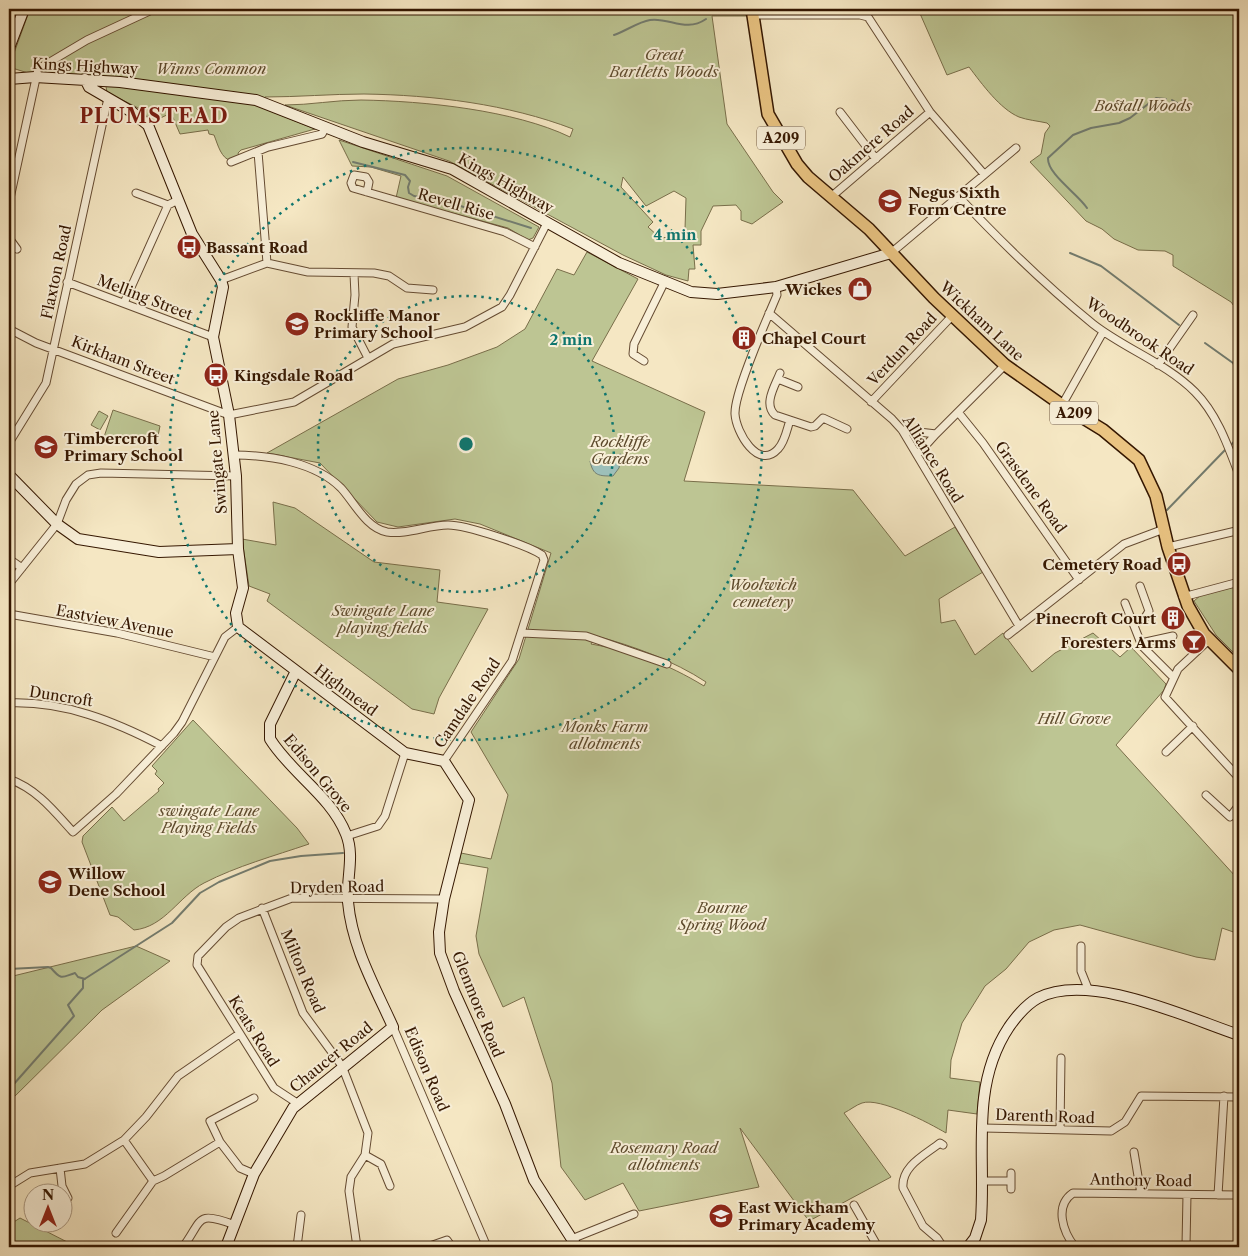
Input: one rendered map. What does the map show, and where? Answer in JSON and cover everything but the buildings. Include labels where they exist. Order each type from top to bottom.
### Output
[{"type":"main road","name":"Wickham Lane","points":[[752,12],[768,114],[797,164],[830,197],[869,229],[952,316],[1005,365],[1062,405],[1103,430],[1139,460],[1152,486],[1183,597],[1200,628],[1210,639]]},
{"type":"main road","name":"A209","points":[[1210,639],[1239,669]]},
{"type":"street","points":[[9,48],[24,9]]},
{"type":"street","points":[[9,203],[38,69],[87,40],[154,9]]},
{"type":"street","points":[[752,12],[860,15],[868,18],[930,112],[984,174]]},
{"type":"street","name":"Kings Highway","points":[[9,79],[35,77],[84,79],[243,96],[389,151],[452,169],[619,263],[664,282],[703,294],[776,287],[891,253]]},
{"type":"street","points":[[84,79],[89,87],[132,112],[148,125],[192,234],[221,280],[267,263],[308,272],[374,273],[388,276],[407,288],[433,290]]},
{"type":"street","name":"Flaxton Road","points":[[9,443],[46,383],[108,98]]},
{"type":"street","points":[[840,112],[876,159]]},
{"type":"street","name":"Oakmere Road","points":[[830,197],[930,112]]},
{"type":"street","points":[[231,162],[268,147],[322,134],[326,127]]},
{"type":"street","points":[[891,253],[1016,148]]},
{"type":"street","points":[[258,152],[267,263]]},
{"type":"street","name":"Revell Rise","points":[[367,192],[505,232],[535,247]]},
{"type":"street","points":[[136,193],[168,205]]},
{"type":"street","name":"Woodbrook Road","points":[[958,196],[1034,275],[1103,332],[1188,385],[1203,401],[1217,422],[1239,475]]},
{"type":"street","points":[[124,304],[168,205],[178,200]]},
{"type":"street","points":[[229,415],[294,402],[368,358],[405,340],[465,326],[502,307],[547,223]]},
{"type":"street","points":[[9,238],[17,249]]},
{"type":"street","points":[[354,274],[352,327],[368,358]]},
{"type":"street","name":"Swingate Lane","points":[[221,280],[223,287],[213,337],[229,415],[236,476],[238,549],[243,588],[236,613],[238,627]]},
{"type":"street","name":"Melling Street","points":[[68,282],[213,337]]},
{"type":"street","points":[[644,361],[633,354],[634,344],[664,282]]},
{"type":"street","points":[[776,287],[777,295],[740,391],[736,406],[736,421],[744,440],[753,450],[766,455],[780,448],[790,420]]},
{"type":"street","name":"Alliance Road","points":[[769,313],[902,430],[1019,626]]},
{"type":"street","points":[[1158,365],[1193,315]]},
{"type":"street","name":"Verdun Road","points":[[871,402],[952,316]]},
{"type":"street","name":"Kirkham Street","points":[[9,329],[36,343],[54,348],[229,415]]},
{"type":"street","points":[[1062,405],[1103,332]]},
{"type":"street","points":[[917,455],[1005,365]]},
{"type":"street","points":[[798,386],[779,376],[769,407],[775,415],[810,427],[815,426],[823,418],[847,429]]},
{"type":"street","name":"Grasdene Road","points":[[958,412],[983,443],[1079,580]]},
{"type":"street","points":[[902,430],[925,435],[936,434]]},
{"type":"street","name":"Camdale Road","points":[[234,455],[298,463],[318,471],[340,487],[373,525],[386,532],[402,532],[448,525],[470,528],[538,553],[544,560],[512,661],[444,762]]},
{"type":"street","points":[[9,584],[57,524],[66,500],[76,484],[94,474],[236,476]]},
{"type":"street","points":[[9,475],[57,524],[78,539],[159,552],[238,549]]},
{"type":"street","points":[[1168,547],[1236,531],[1239,528]]},
{"type":"street","points":[[1008,634],[1124,544],[1164,529]]},
{"type":"street","points":[[9,559],[22,568]]},
{"type":"street","points":[[1183,597],[1239,582]]},
{"type":"street","points":[[1133,624],[1144,619],[1149,611],[1140,586]]},
{"type":"street","points":[[1125,603],[1141,643],[1173,677]]},
{"type":"street","name":"Eastview Avenue","points":[[9,614],[117,633],[215,657]]},
{"type":"street","points":[[9,779],[31,790],[43,799],[74,832],[116,794],[182,722],[225,637],[238,627]]},
{"type":"street","name":"Highmead","points":[[238,627],[405,753],[444,762]]},
{"type":"street","points":[[522,633],[586,636],[667,664]]},
{"type":"street","points":[[1141,643],[1173,636]]},
{"type":"street","points":[[1210,639],[1173,677],[1165,697],[1239,778]]},
{"type":"street","name":"Edison Grove","points":[[296,671],[270,724],[270,739],[340,819],[347,836],[350,858],[348,900]]},
{"type":"street","name":"Duncroft","points":[[9,703],[62,708],[96,716],[162,746]]},
{"type":"street","points":[[1166,752],[1193,726]]},
{"type":"street","points":[[347,836],[378,826],[385,816],[405,753]]},
{"type":"street","name":"Glenmore Road","points":[[444,762],[469,800],[444,899],[439,932],[440,952],[454,991],[505,1104],[534,1180],[576,1243]]},
{"type":"street","points":[[1206,795],[1230,817],[1239,805]]},
{"type":"street","name":"Dryden Road","points":[[197,965],[198,956],[226,927],[239,918],[292,898],[348,900],[444,899]]},
{"type":"street","name":"Edison Road","points":[[348,900],[353,937],[487,1247]]},
{"type":"street","name":"Milton Road","points":[[262,908],[302,1013],[342,1066],[368,1133],[366,1155]]},
{"type":"street","points":[[1081,946],[1081,971],[1089,991]]},
{"type":"street","name":"Keats Road","points":[[197,965],[274,1088],[296,1103]]},
{"type":"street","points":[[968,1247],[978,1230],[982,1181],[984,1095],[990,1068],[999,1043],[1012,1023],[1037,998],[1061,992],[1089,991],[1130,997],[1239,1035]]},
{"type":"street","name":"Chaucer Road","points":[[226,1247],[254,1174],[296,1103],[393,1027]]},
{"type":"street","points":[[9,1186],[30,1173],[44,1169],[85,1164],[124,1140],[146,1117],[178,1076],[239,1034]]},
{"type":"street","points":[[1060,1058],[1060,1130]]},
{"type":"street","name":"Darenth Road","points":[[983,1128],[1112,1131],[1125,1122],[1141,1096],[1239,1097]]},
{"type":"street","points":[[1218,1195],[1224,1096]]},
{"type":"street","points":[[254,1098],[210,1121],[220,1142],[240,1168],[254,1174]]},
{"type":"street","points":[[124,1140],[153,1181]]},
{"type":"street","points":[[116,1233],[153,1181],[220,1142]]},
{"type":"street","points":[[943,1145],[940,1143],[907,1170],[902,1182],[903,1188],[924,1226],[937,1238],[943,1247]]},
{"type":"street","points":[[1134,1152],[1141,1194]]},
{"type":"street","points":[[357,1247],[349,1191],[350,1177],[366,1155],[382,1164],[390,1186]]},
{"type":"street","points":[[60,1168],[62,1184]]},
{"type":"street","points":[[982,1181],[1011,1185],[1011,1173]]},
{"type":"street","name":"Anthony Road","points":[[1075,1247],[1069,1239],[1062,1219],[1062,1208],[1068,1196],[1073,1193],[1239,1195]]},
{"type":"street","points":[[1186,1245],[1187,1194]]},
{"type":"street","points":[[854,1205],[878,1247]]},
{"type":"street","points":[[576,1243],[634,1214]]},
{"type":"street","points":[[297,1247],[302,1215]]},
{"type":"street","points":[[184,1247],[199,1220],[207,1217],[235,1225]]},
{"type":"street","points":[[427,1247],[447,1240],[452,1247]]},
{"type":"green space","points":[[30,9],[717,9],[717,11],[746,11],[746,16],[712,16],[727,124],[773,192],[783,202],[752,224],[741,220],[741,211],[736,205],[713,206],[701,231],[701,245],[693,245],[695,269],[689,269],[688,281],[666,275],[623,255],[449,161],[285,105],[361,100],[440,105],[523,120],[570,137],[573,129],[548,120],[470,102],[417,96],[364,94],[265,97],[263,108],[315,129],[241,150],[238,153],[239,156],[232,161],[225,158],[214,135],[209,134],[208,130],[180,134],[171,113],[152,122],[142,110],[107,92],[104,76],[28,73],[9,67]],"holes":[[[623,177],[646,206],[674,191],[686,198],[685,229],[670,238],[659,237],[648,227],[653,222],[621,187]]]},
{"type":"green space","name":"Bostall Woods","points":[[918,9],[1239,9],[1239,313],[1231,302],[1173,266],[1173,255],[1165,251],[1138,250],[1114,239],[1102,229],[1086,221],[1030,162],[1041,154],[1045,133],[1050,126],[1047,123],[1019,117],[1005,108],[969,67],[947,75]]},
{"type":"green space","points":[[339,140],[447,176],[539,227],[533,238],[528,240],[508,228],[396,198],[401,176],[371,167],[352,166]]},
{"type":"green space","points":[[587,252],[638,279],[592,361],[705,412],[684,481],[853,490],[905,556],[955,527],[983,572],[939,599],[941,623],[955,620],[975,655],[1003,633],[1032,672],[1055,653],[1093,633],[1120,657],[1131,647],[1166,684],[1164,690],[1116,745],[1236,877],[1239,873],[1239,934],[1222,928],[1215,960],[1196,957],[1080,925],[1054,930],[1029,942],[1006,969],[985,986],[962,1023],[951,1060],[950,1078],[980,1082],[977,1114],[948,1110],[946,1133],[892,1107],[870,1102],[862,1103],[844,1113],[891,1177],[809,1221],[740,1128],[759,1187],[639,1211],[623,1183],[585,1200],[561,1167],[552,1083],[524,997],[503,1007],[479,954],[476,936],[488,868],[459,863],[461,853],[491,859],[508,795],[471,732],[519,659],[551,553],[480,524],[455,519],[398,527],[377,522],[320,463],[267,453],[398,379],[448,365],[497,347],[525,329],[557,269],[574,275]],"holes":[[[596,636],[639,649],[667,661],[706,682],[704,686],[650,659],[591,644]]]},
{"type":"green space","points":[[113,410],[160,426],[157,441],[103,440]]},
{"type":"green space","points":[[99,411],[108,416],[100,430],[91,425]]},
{"type":"green space","name":"Swingate Lane playing fields","points":[[273,502],[295,508],[374,562],[440,570],[437,602],[488,609],[439,698],[434,714],[412,709],[267,601],[270,594],[249,586],[242,539],[276,545]]},
{"type":"green space","points":[[1239,586],[1239,658],[1216,635],[1194,601],[1201,595]]},
{"type":"green space","name":"swingate Lane Playing Fields","points":[[193,720],[297,828],[309,844],[242,866],[204,883],[187,895],[163,917],[145,928],[134,930],[118,917],[110,915],[82,842],[83,836],[112,807],[124,821],[159,791],[158,789],[164,783],[155,774],[157,771],[152,766]]},
{"type":"green space","points":[[136,946],[170,961],[102,1010],[9,1102],[9,1072],[14,1067],[9,1060],[9,977]]},
{"type":"green space","points":[[20,1218],[22,1219],[22,1234],[51,1234],[77,1247],[9,1247],[9,1225]]},
{"type":"water","points":[[621,454],[619,468],[613,476],[600,475],[593,470],[590,461]]},
{"type":"waterway","points":[[614,35],[650,20],[691,25],[706,19]]},
{"type":"waterway","points":[[1087,208],[1052,171],[1048,158],[1073,135],[1091,128],[1119,123],[1130,118],[1156,98],[1166,99]]},
{"type":"waterway","points":[[1172,100],[1181,105]]},
{"type":"waterway","points":[[353,162],[405,175],[410,181],[409,193],[414,196],[451,203],[531,228]]},
{"type":"waterway","points":[[1070,253],[1101,266],[1179,325]]},
{"type":"waterway","points":[[1205,343],[1233,363],[1239,373]]},
{"type":"waterway","points":[[1231,445],[1239,436]]},
{"type":"waterway","points":[[1167,510],[1225,450]]},
{"type":"waterway","points":[[9,1092],[13,1085],[74,1016],[68,1005],[83,988],[83,980],[172,923],[200,893],[219,882],[270,861],[301,856],[343,853]]},
{"type":"waterway","points":[[9,969],[48,967],[62,977],[75,973],[78,977],[85,979]]},
{"type":"place","name":"Negus Sixth Form Centre","points":[[890,201]]},
{"type":"place","name":"Bassant Road","points":[[189,247]]},
{"type":"place","name":"Wickes","points":[[860,289]]},
{"type":"place","name":"Rockliffe Manor Primary School","points":[[297,324]]},
{"type":"place","name":"Chapel Court","points":[[744,338]]},
{"type":"place","name":"Kingsdale Road","points":[[216,375]]},
{"type":"place","name":"Timbercroft Primary School","points":[[46,447]]},
{"type":"place","name":"Cemetery Road","points":[[1179,564]]},
{"type":"place","name":"Pinecroft Court","points":[[1173,618]]},
{"type":"place","name":"Foresters Arms","points":[[1194,642]]},
{"type":"place","name":"Willow Dene School","points":[[50,882]]},
{"type":"place","name":"East Wickham Primary Academy","points":[[721,1216]]},
{"type":"district","name":"PLUMSTEAD","points":[[154,116]]},
{"type":"park label","name":"Great Bartletts Woods","points":[[664,62]]},
{"type":"park label","name":"Winns Common","points":[[211,68]]},
{"type":"park label","name":"Rockliffe Gardens","points":[[620,450]]},
{"type":"park label","name":"Woolwich cemetery","points":[[763,592]]},
{"type":"park label","name":"Hill Grove","points":[[1074,718]]},
{"type":"park label","name":"Monks Farm allotments","points":[[605,734]]},
{"type":"park label","name":"Bourne Spring Wood","points":[[722,916]]},
{"type":"park label","name":"Rosemary Road allotments","points":[[664,1156]]}]
